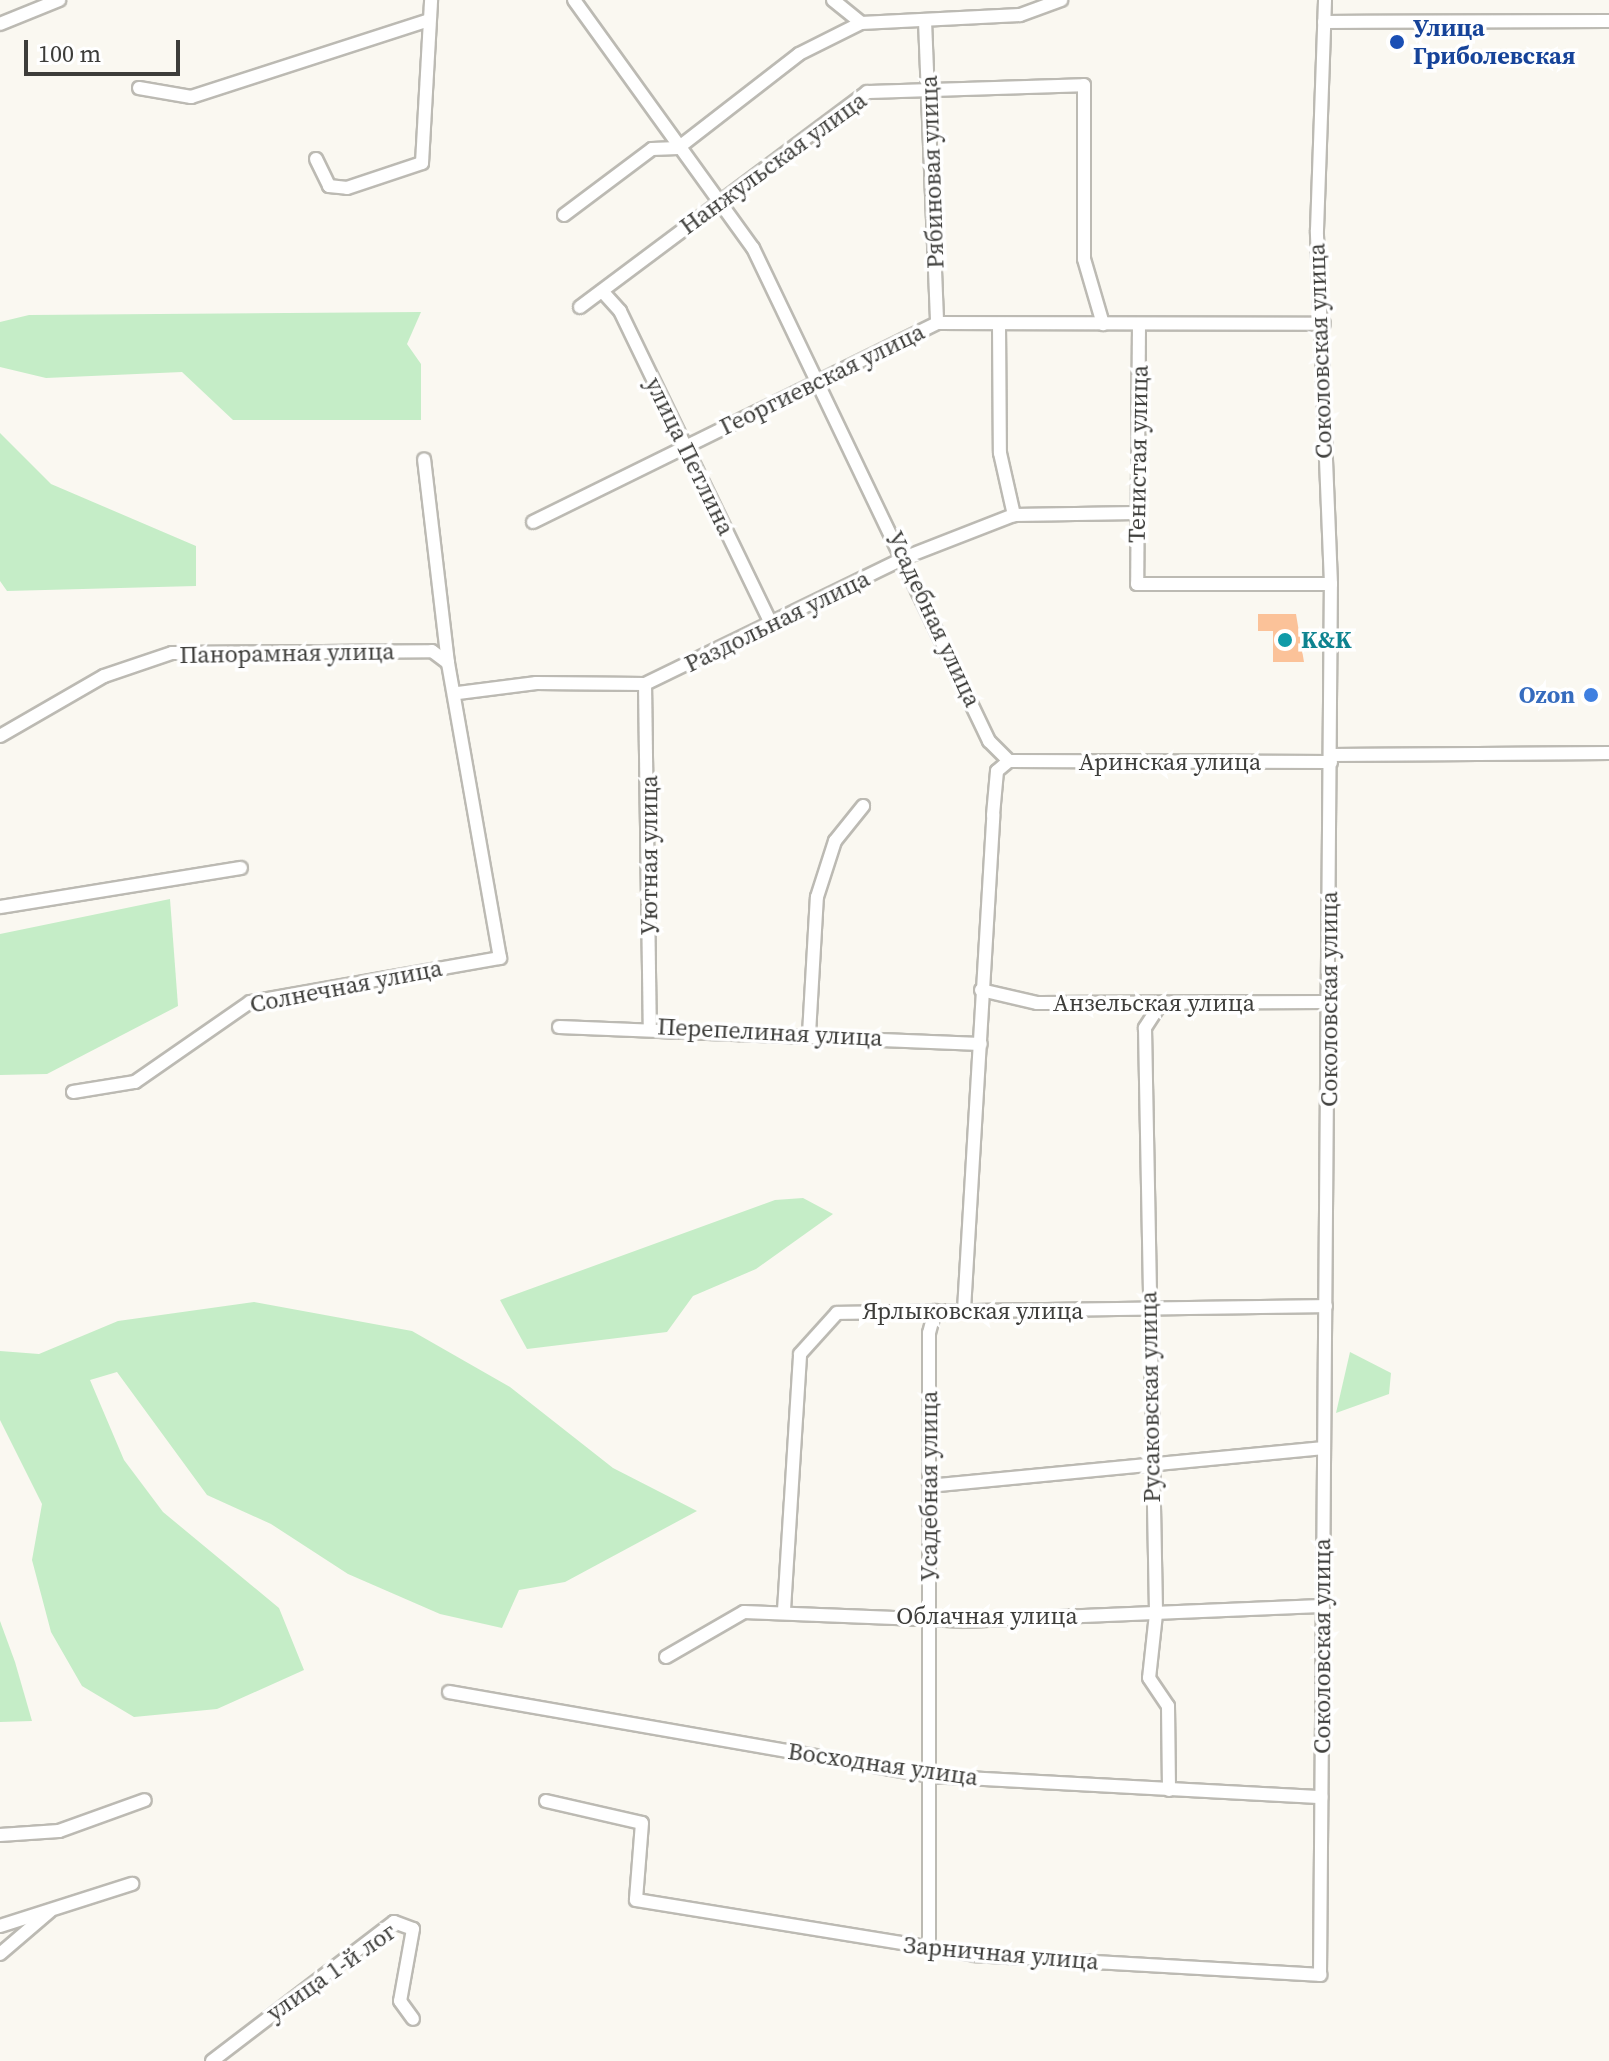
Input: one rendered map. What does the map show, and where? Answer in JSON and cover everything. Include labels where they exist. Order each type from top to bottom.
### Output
[{"type":"street","points":[[0,24],[59,0]]},
{"type":"street","points":[[316,159],[329,186],[347,188],[422,163],[431,0]]},
{"type":"street","name":"Усадебная улица","points":[[574,0],[753,248],[906,557],[989,741],[1009,761]]},
{"type":"street","points":[[833,0],[861,23]]},
{"type":"street","name":"Соколовская улица","points":[[1320,1975],[1331,758],[1331,584],[1324,324],[1317,230],[1325,0]]},
{"type":"street","points":[[564,215],[652,149],[678,148],[799,54],[861,23],[1020,15],[1061,1]]},
{"type":"street","points":[[139,88],[191,97],[429,20]]},
{"type":"street","name":"Рябиновая улица","points":[[925,21],[931,88],[937,323]]},
{"type":"street","points":[[1324,22],[1609,21]]},
{"type":"street","name":"Нанжульская улица","points":[[580,307],[718,200],[867,92],[1084,85],[1084,259],[1103,324]]},
{"type":"street","name":"улица Петлина","points":[[602,291],[620,311],[771,624]]},
{"type":"street","name":"Георгиевская улица","points":[[533,522],[821,382],[841,364],[937,323],[1324,324]]},
{"type":"street","name":"Тенистая улица","points":[[1139,324],[1137,584],[1331,584]]},
{"type":"street","points":[[999,325],[1000,453],[1014,515]]},
{"type":"street","points":[[424,459],[448,663],[458,693]]},
{"type":"street","name":"Раздольная улица","points":[[458,693],[536,683],[645,684],[906,557],[1014,515],[1137,513]]},
{"type":"street","name":"Панорамная улица","points":[[0,736],[104,676],[172,653],[432,651],[448,663]]},
{"type":"street","name":"Уютная улица","points":[[645,684],[650,1025]]},
{"type":"street","name":"Солнечная улица","points":[[73,1092],[135,1082],[250,1002],[500,958],[458,693]]},
{"type":"street","name":"Аринская улица","points":[[1009,761],[1609,753]]},
{"type":"street","points":[[964,1310],[981,1044],[981,990],[997,771],[1009,761]]},
{"type":"street","points":[[809,1034],[817,897],[835,841],[863,806]]},
{"type":"street","points":[[0,907],[241,868]]},
{"type":"street","name":"Анзельская улица","points":[[981,990],[1037,1003],[1328,1002]]},
{"type":"street","name":"Русаковская улица","points":[[1161,1003],[1145,1028],[1147,1309],[1156,1614],[1149,1678],[1168,1706],[1169,1790]]},
{"type":"street","name":"Перепелиная улица","points":[[559,1027],[650,1025],[981,1044]]},
{"type":"street","name":"Ярлыковская улица","points":[[784,1610],[800,1354],[837,1313],[1326,1306]]},
{"type":"street","name":"Усадебная улица","points":[[929,1949],[929,1486],[935,1311]]},
{"type":"street","points":[[929,1486],[1323,1448]]},
{"type":"street","name":"Облачная улица","points":[[666,1657],[744,1612],[784,1610],[930,1617],[1156,1614],[1321,1606]]},
{"type":"street","name":"Восходная улица","points":[[449,1692],[930,1776],[1321,1797]]},
{"type":"street","points":[[0,1835],[59,1831],[145,1800]]},
{"type":"street","name":"Зарничная улица","points":[[546,1801],[642,1823],[636,1900],[929,1949],[1320,1975]]},
{"type":"street","points":[[0,1926],[132,1884]]},
{"type":"street","points":[[0,1954],[56,1906]]},
{"type":"street","name":"улица 1-й лог","points":[[212,2061],[394,1922],[413,1929],[400,2001],[413,2019]]},
{"type":"green space","points":[[421,312],[407,344],[421,364],[421,420],[233,420],[182,372],[46,378],[0,367],[0,322],[29,315]]},
{"type":"green space","points":[[0,433],[51,484],[196,546],[196,586],[7,591],[0,581]]},
{"type":"green space","points":[[170,899],[178,1006],[47,1074],[0,1075],[0,934]]},
{"type":"green space","points":[[803,1198],[833,1214],[756,1269],[693,1296],[667,1332],[527,1349],[500,1300],[775,1200]]},
{"type":"green space","points":[[254,1302],[412,1331],[510,1387],[613,1468],[697,1511],[565,1582],[519,1590],[502,1628],[440,1614],[348,1574],[271,1524],[207,1495],[117,1372],[90,1380],[124,1460],[163,1512],[279,1608],[304,1670],[217,1709],[134,1717],[82,1686],[51,1632],[32,1560],[42,1504],[0,1420],[0,1351],[39,1354],[118,1321]]},
{"type":"green space","points":[[1350,1352],[1391,1373],[1389,1394],[1336,1413]]},
{"type":"green space","points":[[0,1621],[15,1662],[32,1721],[0,1722]]},
{"type":"building","name":"K&K","points":[[1258,614],[1296,614],[1304,662],[1273,662],[1273,631],[1258,631]]},
{"type":"place","name":"Улица Гриболевская","points":[[1397,42]]},
{"type":"place","name":"K&K","points":[[1285,640]]},
{"type":"place","name":"Ozon","points":[[1591,695]]}]
